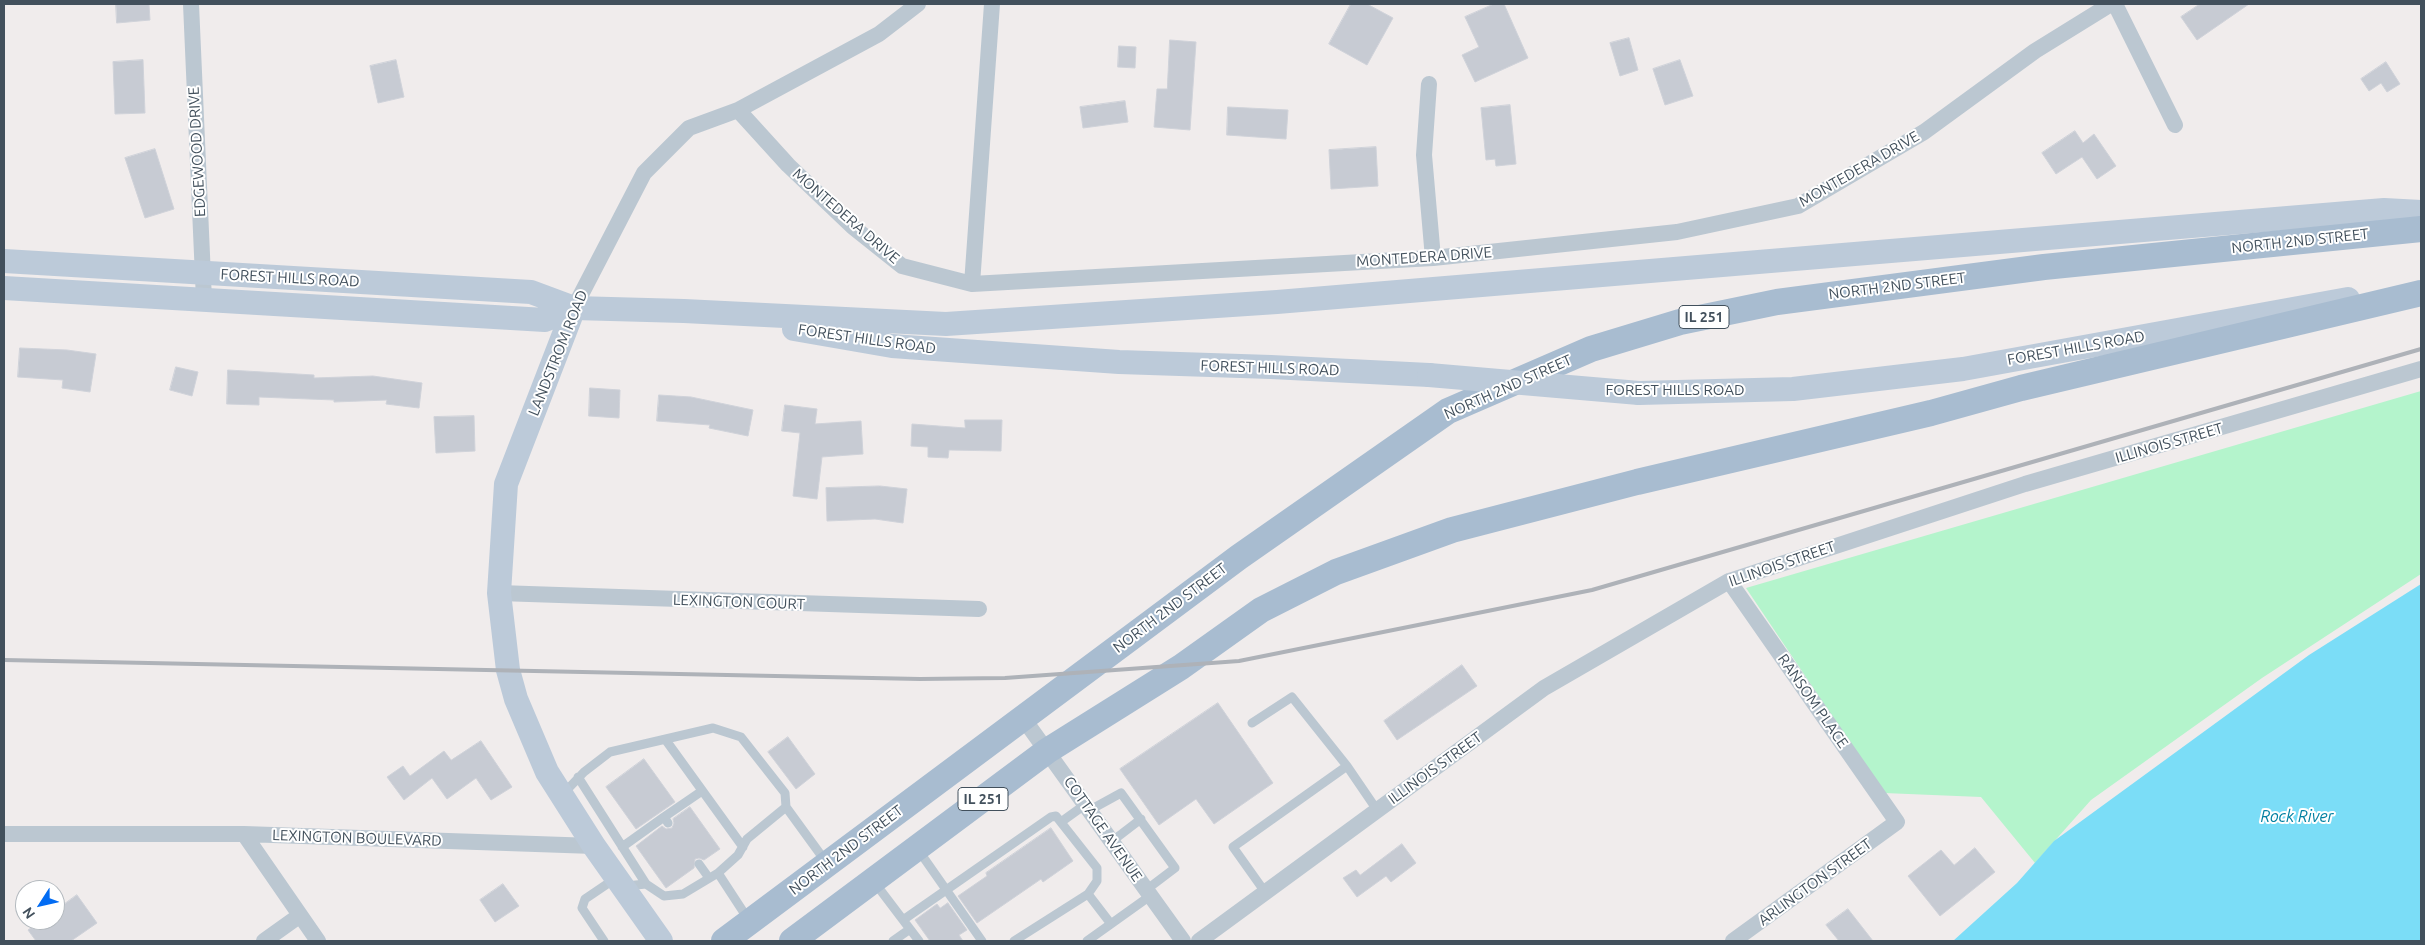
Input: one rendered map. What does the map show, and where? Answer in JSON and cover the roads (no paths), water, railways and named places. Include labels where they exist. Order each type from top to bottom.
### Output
[{"type":"main road","name":"NORTH 2ND STREET","points":[[724,941],[1240,557],[1448,411],[1591,349],[1680,322],[1777,302],[2044,267],[2421,229]]},
{"type":"main road","name":"IL 251","points":[[803,938],[873,881],[1047,751],[1181,667],[1261,610],[1336,572],[1452,530],[1637,482],[1931,413],[2021,388],[2421,293]]},
{"type":"street","name":"EDGEWOOD DRIVE","points":[[191,4],[204,300]]},
{"type":"street","name":"LANDSTROM ROAD","points":[[594,846],[547,772],[516,699],[508,670],[498,593],[506,484],[574,308],[644,173],[689,128],[738,110],[879,34],[918,4]]},
{"type":"street","points":[[972,284],[992,4]]},
{"type":"street","name":"MONTEDERA DRIVE","points":[[738,110],[794,171],[853,227],[902,266],[972,284],[1433,258],[1677,232],[1798,206],[1924,132],[2035,51],[2111,4]]},
{"type":"street","points":[[2115,4],[2175,125]]},
{"type":"street","points":[[1429,84],[1424,156],[1433,258]]},
{"type":"street","name":"FOREST HILLS ROAD","points":[[4,260],[531,292],[574,308],[684,310],[946,324],[1296,301],[2384,210],[2421,212]]},
{"type":"street","name":"FOREST HILLS ROAD","points":[[684,310],[892,346],[1119,362],[1429,375],[1640,393],[1793,389],[1963,369],[2421,285]]},
{"type":"street","name":"FOREST HILLS ROAD","points":[[4,288],[545,320],[574,308]]},
{"type":"street","name":"ILLINOIS STREET","points":[[1198,941],[1544,688],[1729,581],[2025,484],[2421,369]]},
{"type":"street","name":"RANSOM PLACE","points":[[1729,581],[1897,822]]},
{"type":"street","name":"LEXINGTON COURT","points":[[498,593],[979,609]]},
{"type":"street","name":"COTTAGE AVENUE","points":[[1023,718],[1183,941]]},
{"type":"street","name":"ARLINGTON STREET","points":[[1733,941],[1897,822]]},
{"type":"street","name":"LEXINGTON BOULEVARD","points":[[4,834],[244,834],[594,846]]},
{"type":"street","points":[[244,834],[318,941]]},
{"type":"street","points":[[594,846],[661,941]]},
{"type":"street","points":[[264,941],[299,916]]},
{"type":"lane","points":[[1252,723],[1292,697],[1347,766],[1377,810]]},
{"type":"lane","points":[[562,796],[578,777],[610,752],[713,728],[741,736],[785,793],[786,807],[827,864]]},
{"type":"lane","points":[[665,740],[743,847]]},
{"type":"lane","points":[[1265,892],[1233,847],[1347,766]]},
{"type":"lane","points":[[578,777],[646,884],[664,896],[683,894],[718,872],[738,855],[747,839],[786,807]]},
{"type":"lane","points":[[622,848],[666,820],[702,791]]},
{"type":"lane","points":[[1062,822],[1088,807],[1121,793],[1175,868],[1111,924],[1087,941]]},
{"type":"lane","points":[[903,920],[1050,817],[1056,816],[1097,868],[1097,882],[1088,894],[1014,941]]},
{"type":"lane","points":[[1112,842],[1141,819]]},
{"type":"lane","points":[[917,848],[982,941]]},
{"type":"lane","points":[[699,864],[709,878]]},
{"type":"lane","points":[[718,872],[750,922]]},
{"type":"lane","points":[[873,881],[919,941]]},
{"type":"lane","points":[[604,941],[582,908],[585,900],[619,883],[646,884]]},
{"type":"lane","points":[[1088,894],[1111,924]]},
{"type":"lane","points":[[893,941],[910,929]]},
{"type":"water","name":"Rock River","points":[[2421,584],[2421,941],[1953,941],[2017,883],[2054,841],[2309,655]]},
{"type":"railway","points":[[4,660],[920,679],[1005,678],[1239,661],[1592,590],[2421,349]]}]
